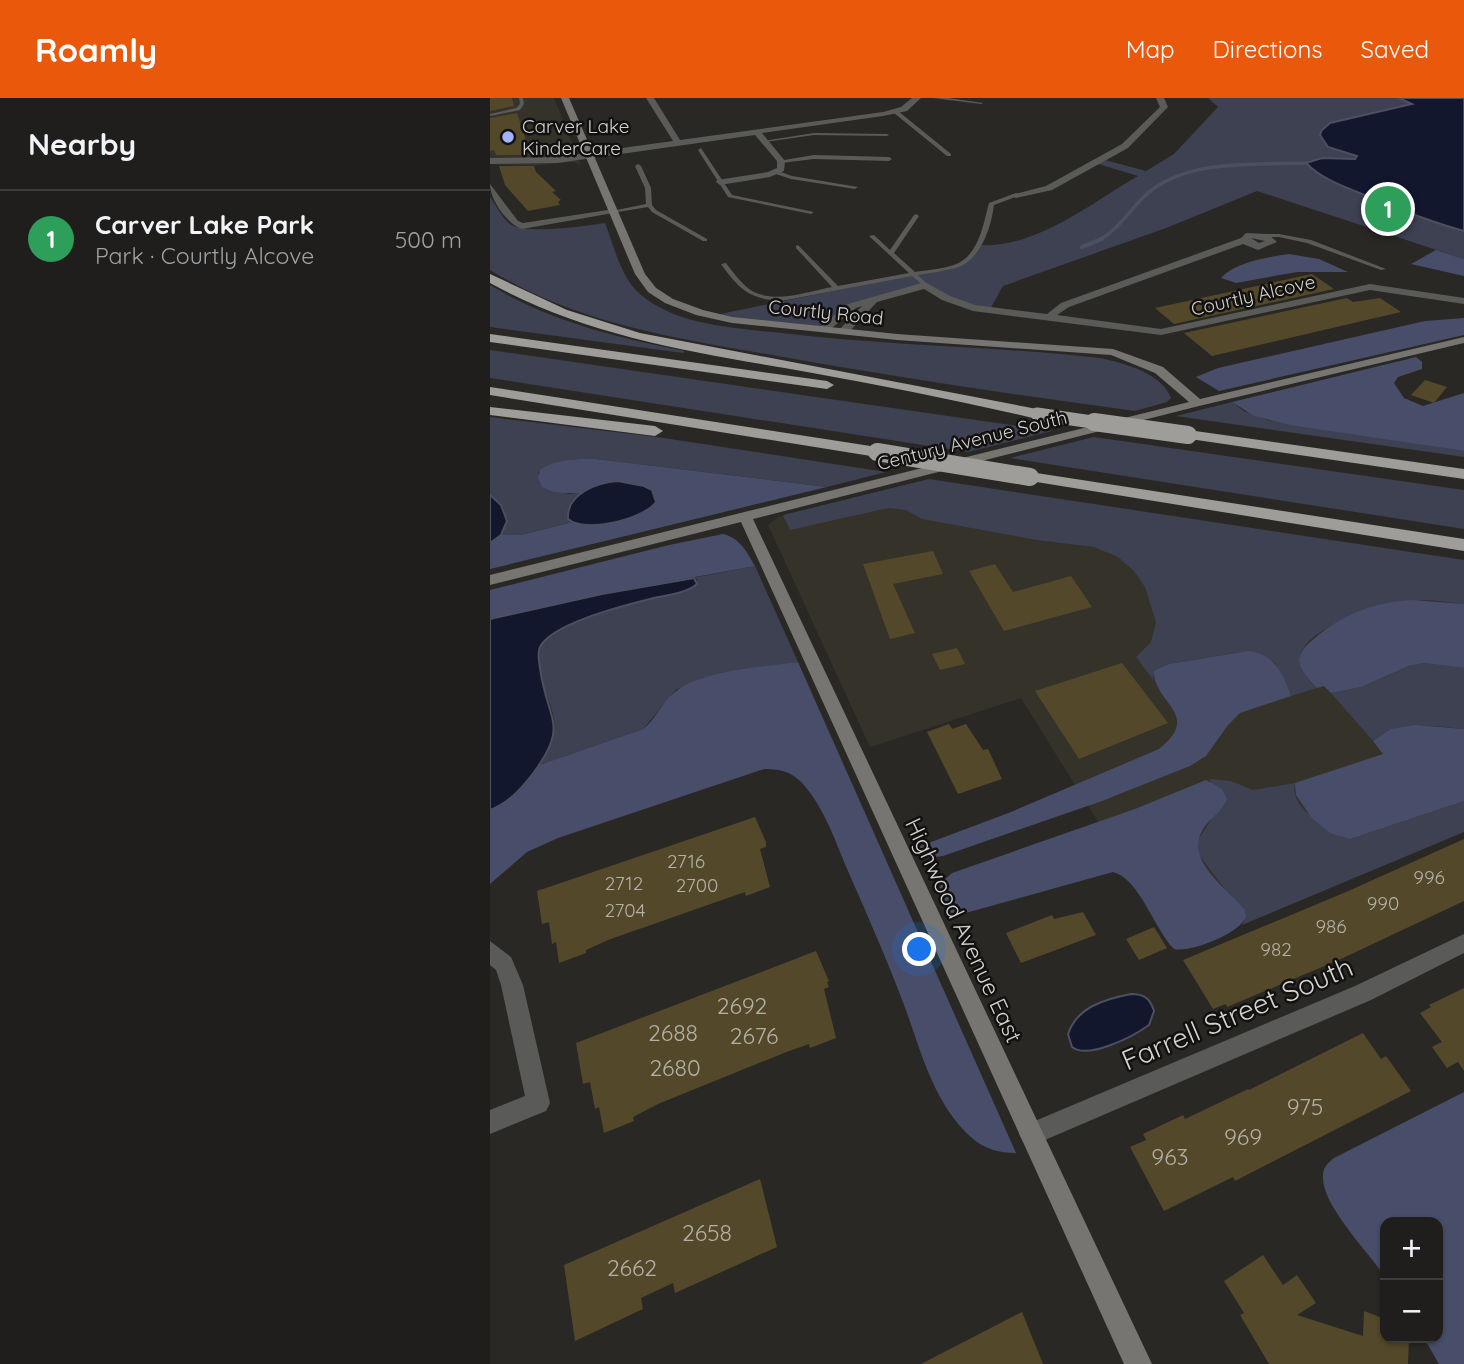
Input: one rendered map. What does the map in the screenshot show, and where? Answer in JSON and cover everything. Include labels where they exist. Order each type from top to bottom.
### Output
[{"type":"highway","points":[[490,278],[559,313],[640,337],[916,387],[1037,414]]},
{"type":"highway","points":[[490,338],[1464,474]]},
{"type":"highway","points":[[490,391],[1464,545]]},
{"type":"highway","points":[[490,411],[719,439],[877,452]]},
{"type":"street","name":"Courtly Road","points":[[565,98],[646,283],[669,301],[723,318],[823,330],[1108,351],[1156,368],[1198,403]]},
{"type":"street","points":[[650,98],[678,144]]},
{"type":"street","points":[[492,163],[590,156],[895,112],[911,105],[917,98]]},
{"type":"street","points":[[1016,195],[1049,188],[1132,141],[1164,107],[1160,98]]},
{"type":"street","points":[[720,182],[781,169],[781,161],[757,132]]},
{"type":"street","points":[[490,187],[515,222],[521,225],[537,225],[614,212]]},
{"type":"street","points":[[1049,319],[1056,310],[1068,303],[1244,240],[1252,246],[1265,246],[1272,242],[1265,236]]},
{"type":"street","points":[[823,330],[852,306],[925,285]]},
{"type":"street","name":"Courtly Alcove","points":[[925,285],[946,299],[973,309],[1161,332],[1370,287],[1464,301]]},
{"type":"street","points":[[1422,308],[1425,295]]},
{"type":"street","points":[[843,332],[875,300]]},
{"type":"street","name":"Century Avenue South","points":[[490,580],[1198,403],[1464,340]]},
{"type":"street","name":"Highwood Avenue East","points":[[746,516],[1138,1364]]},
{"type":"street","name":"Farrell Street South","points":[[1031,1134],[1363,993],[1464,943]]},
{"type":"street","points":[[490,951],[504,964],[512,985],[538,1103],[490,1122]]},
{"type":"lane","points":[[490,115],[518,109],[523,104],[521,98]]},
{"type":"lane","points":[[935,98],[981,103]]},
{"type":"lane","points":[[895,112],[949,155]]},
{"type":"lane","points":[[765,141],[814,134],[887,135]]},
{"type":"lane","points":[[701,150],[726,193],[735,199],[811,212]]},
{"type":"lane","points":[[781,161],[814,157],[889,159]]},
{"type":"lane","points":[[638,166],[648,188],[649,205],[661,216],[705,240]]},
{"type":"lane","points":[[775,172],[855,187]]},
{"type":"lane","points":[[724,264],[744,289],[757,297],[781,299],[956,266],[971,258],[990,219],[991,204],[1016,195]]},
{"type":"lane","points":[[614,212],[649,205]]},
{"type":"lane","points":[[891,253],[916,216]]},
{"type":"lane","points":[[1265,236],[1277,234],[1297,239],[1383,269]]},
{"type":"lane","points":[[873,236],[925,285]]},
{"type":"lane","points":[[798,247],[837,289]]},
{"type":"shaded area","points":[[490,98],[554,98],[581,165],[574,162],[529,166],[490,164]]},
{"type":"shaded area","points":[[1208,98],[1464,98],[1464,259],[1257,191],[1166,228],[1003,286],[989,311],[973,308],[925,285],[852,306],[823,330],[710,316],[956,266],[964,263],[977,245],[998,245],[1041,232],[1138,176],[1095,163],[1101,159],[1146,171],[1174,154],[1218,107]]},
{"type":"shaded area","points":[[1399,98],[1464,98],[1464,231],[1417,216],[1337,184],[1306,163],[1322,158],[1355,159],[1357,156],[1328,147],[1320,135],[1322,130],[1330,123],[1412,104]]},
{"type":"shaded area","points":[[490,197],[507,221],[517,227],[556,229],[605,223],[619,261],[633,287],[655,305],[689,319],[727,327],[822,337],[1100,358],[1141,370],[1159,382],[1171,398],[1167,402],[1135,411],[1047,399],[707,344],[595,317],[524,289],[490,270]]},
{"type":"shaded area","points":[[1436,250],[1464,259],[1464,276],[1411,264]]},
{"type":"shaded area","points":[[1289,254],[1319,259],[1348,272],[1297,272],[1236,283],[1221,278],[1243,264]]},
{"type":"shaded area","points":[[490,285],[536,309],[584,327],[685,351],[683,353],[490,327]]},
{"type":"shaded area","points":[[1464,318],[1464,335],[1219,391],[1196,377],[1218,368],[1425,321]]},
{"type":"shaded area","points":[[490,350],[1052,431],[968,452],[490,378]]},
{"type":"shaded area","points":[[1416,357],[1422,362],[1422,369],[1398,377],[1394,383],[1404,398],[1423,406],[1464,393],[1464,451],[1290,425],[1254,416],[1232,402]]},
{"type":"shaded area","points":[[1232,402],[1244,411],[1267,420],[1464,451],[1464,457],[1176,416]]},
{"type":"shaded area","points":[[490,417],[657,437],[886,472],[827,487],[596,459],[565,460],[551,464],[538,473],[568,494],[582,494],[576,500],[568,519],[573,522],[521,535],[501,535],[504,530],[501,505],[490,495]]},
{"type":"shaded area","points":[[1094,437],[1464,490],[1464,529],[1010,458]]},
{"type":"shaded area","points":[[596,459],[827,487],[490,569],[490,543],[501,535],[521,535],[573,522],[590,525],[628,519],[608,482],[582,494],[554,492],[542,487],[538,478],[540,470],[553,463]]},
{"type":"shaded area","points":[[929,479],[1464,560],[1464,604],[1430,600],[1409,601],[1345,619],[1328,628],[1313,637],[1303,649],[1299,661],[1303,672],[1317,688],[1291,696],[1275,663],[1256,652],[1169,664],[1153,676],[1155,682],[1136,657],[1151,642],[1156,622],[1145,587],[1134,571],[1118,557],[1094,547],[1037,540],[922,519],[906,510],[888,508],[790,530],[783,515]]},
{"type":"shaded area","points":[[618,481],[652,490],[656,502],[640,514],[601,525],[576,523],[568,519],[572,503],[578,496],[601,484]]},
{"type":"shaded area","points":[[912,483],[1464,568],[1464,829],[1177,949],[1021,698],[870,747],[768,525],[778,517]]},
{"type":"shaded area","points":[[490,495],[501,505],[507,521],[501,535],[490,543]]},
{"type":"shaded area","points":[[723,534],[738,542],[755,566],[602,594],[490,619],[490,590]]},
{"type":"shaded area","points":[[755,566],[798,662],[703,678],[676,690],[643,729],[539,765],[554,732],[552,711],[538,671],[537,661],[543,643],[563,629],[592,616],[687,590],[697,583],[697,579],[692,578]]},
{"type":"shaded area","points":[[694,578],[697,584],[692,588],[588,617],[547,639],[540,647],[538,658],[553,723],[550,745],[522,787],[508,800],[490,810],[490,619],[602,594]]},
{"type":"shaded area","points":[[1412,600],[1464,604],[1464,668],[1424,663],[1409,666],[1361,687],[1331,693],[1324,686],[1317,688],[1303,672],[1299,660],[1303,650],[1337,622],[1385,603]]},
{"type":"shaded area","points":[[1248,651],[1265,656],[1277,666],[1291,696],[1240,713],[1206,756],[1190,766],[1102,801],[943,856],[929,856],[918,847],[1011,812],[1159,749],[1177,727],[1173,709],[1156,682],[1154,671],[1169,664]]},
{"type":"shaded area","points":[[798,662],[1016,1153],[993,1150],[977,1142],[946,1108],[928,1072],[894,980],[831,831],[814,798],[791,774],[764,769],[558,838],[527,852],[490,884],[490,810],[516,794],[539,765],[643,729],[675,692],[700,679],[716,674]]},
{"type":"shaded area","points":[[1424,663],[1464,668],[1464,729],[1406,727],[1384,734],[1373,741],[1331,693],[1361,687],[1410,666]]},
{"type":"shaded area","points":[[1415,725],[1464,729],[1464,801],[1350,839],[1330,833],[1311,817],[1296,795],[1295,783],[1383,754],[1373,741],[1391,729]]},
{"type":"shaded area","points":[[1212,779],[1231,781],[1253,790],[1295,783],[1298,802],[1305,810],[1350,839],[1464,801],[1464,832],[1242,925],[1246,917],[1199,855],[1198,840],[1211,820],[1210,780],[1206,780]]},
{"type":"shaded area","points":[[1206,780],[1222,789],[1227,799],[1203,829],[1199,852],[1210,873],[1245,910],[1246,917],[1225,935],[1203,945],[1174,949],[1139,894],[1123,876],[1113,872],[951,917],[939,889],[952,873],[1135,809]]},
{"type":"shaded area","points":[[1131,994],[1143,996],[1151,1003],[1154,1011],[1149,1025],[1099,1049],[1089,1051],[1072,1047],[1068,1034],[1078,1017],[1102,1002]]},
{"type":"shaded area","points":[[1464,1092],[1464,1364],[1439,1364],[1427,1343],[1443,1343],[1443,1217],[1380,1217],[1380,1271],[1347,1228],[1324,1188],[1323,1173],[1326,1165],[1334,1158]]},
{"type":"building","points":[[490,98],[512,98],[514,106],[490,111]]},
{"type":"building","points":[[517,113],[531,155],[496,155],[494,150],[490,151],[490,118]]},
{"type":"building","points":[[499,166],[534,166],[536,172],[556,191],[552,192],[561,200],[558,202],[560,205],[528,211],[505,185]]},
{"type":"building","points":[[1312,274],[1334,289],[1174,324],[1155,308]]},
{"type":"building","points":[[1347,298],[1353,302],[1380,298],[1401,312],[1212,356],[1184,333]]},
{"type":"building","points":[[1425,380],[1447,387],[1434,403],[1411,395]]},
{"type":"building","points":[[933,551],[943,574],[893,584],[915,633],[890,639],[863,564]]},
{"type":"building","points":[[995,564],[1013,592],[1071,576],[1092,607],[1004,631],[969,571]]},
{"type":"building","points":[[957,648],[965,664],[940,670],[932,654]]},
{"type":"building","points":[[1122,663],[1168,723],[1079,759],[1035,691]]},
{"type":"building","points":[[949,724],[952,729],[966,724],[983,750],[988,749],[1002,779],[958,794],[927,732]]},
{"type":"building","points":[[755,817],[766,842],[766,847],[760,849],[770,887],[746,896],[745,892],[608,940],[586,950],[586,953],[559,963],[556,942],[552,944],[549,922],[542,924],[537,891]]},
{"type":"building","points":[[1464,839],[1464,901],[1341,959],[1227,1007],[1226,1004],[1213,1009],[1183,960],[1346,892]]},
{"type":"building","points":[[1083,912],[1096,935],[1021,963],[1006,933],[1052,915],[1054,919]]},
{"type":"building","points":[[1154,927],[1167,948],[1139,960],[1126,939]]},
{"type":"building","points":[[816,951],[829,981],[829,987],[824,989],[836,1038],[810,1048],[809,1044],[784,1053],[658,1104],[633,1117],[634,1121],[604,1133],[599,1107],[595,1109],[590,1082],[583,1084],[576,1043]]},
{"type":"building","points":[[1464,988],[1464,1071],[1458,1062],[1447,1068],[1432,1047],[1442,1042],[1420,1013],[1431,1007],[1429,1005]]},
{"type":"building","points":[[1363,1033],[1381,1059],[1386,1056],[1411,1091],[1235,1181],[1233,1177],[1164,1211],[1130,1147],[1146,1140],[1143,1134],[1183,1115],[1185,1119],[1249,1090]]},
{"type":"building","points":[[760,1179],[777,1247],[675,1293],[673,1283],[641,1298],[643,1309],[575,1341],[564,1265]]},
{"type":"building","points":[[1263,1255],[1283,1285],[1297,1275],[1316,1303],[1297,1315],[1363,1336],[1364,1311],[1380,1317],[1380,1343],[1409,1343],[1408,1364],[1269,1364],[1240,1315],[1244,1313],[1224,1281]]},
{"type":"building","points":[[1022,1312],[1043,1364],[921,1364],[981,1333]]},
{"type":"waterway","points":[[1099,240],[1114,229],[1153,189],[1170,179],[1207,168],[1306,163]]},
{"type":"waterway","points":[[1082,247],[1102,239]]},
{"type":"place","name":"Carver Lake KinderCare","points":[[508,137]]},
{"type":"place","name":"Carver Lake Park","points":[[1388,209]]}]
